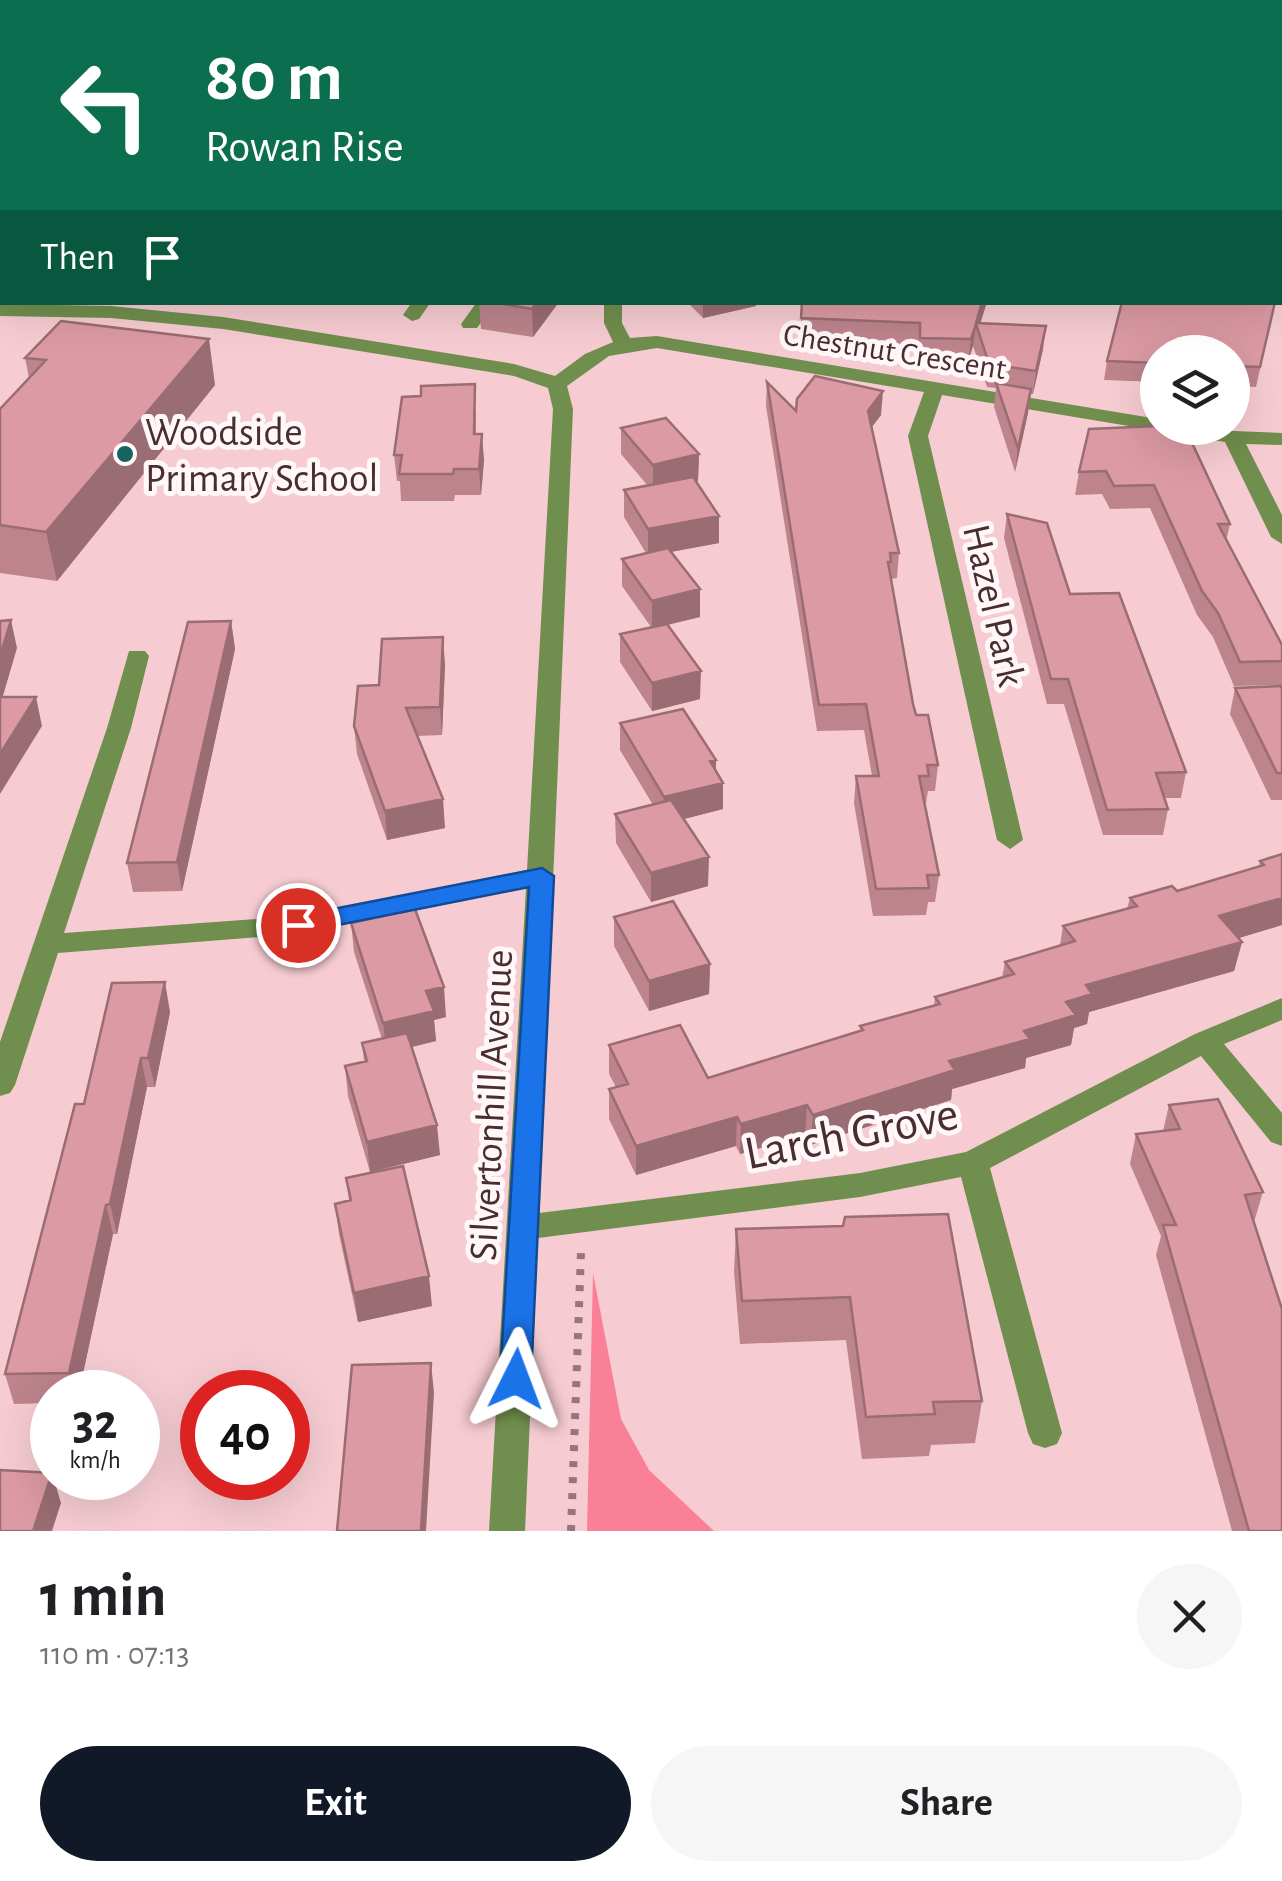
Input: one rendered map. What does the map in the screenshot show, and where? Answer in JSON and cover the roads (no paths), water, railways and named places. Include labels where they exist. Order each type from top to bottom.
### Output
[{"type":"street","points":[[470,324],[485,305]]},
{"type":"street","points":[[0,310],[111,312],[224,323],[514,370],[535,374],[557,385],[587,358],[622,342],[612,305]]},
{"type":"street","name":"Chestnut Crescent","points":[[622,342],[657,342],[1140,422]]},
{"type":"street","name":"Silvertonhill Avenue","points":[[507,1531],[564,410],[557,385]]},
{"type":"street","name":"Hazel Park","points":[[935,388],[918,436],[1010,840]]},
{"type":"street","points":[[1250,438],[1282,439]]},
{"type":"street","points":[[1236,445],[1282,536]]},
{"type":"street","points":[[0,1085],[120,728],[137,656]]},
{"type":"street","points":[[48,944],[298,925],[542,876]]},
{"type":"street","name":"Larch Grove","points":[[524,1226],[582,1222],[860,1185],[973,1162],[1205,1041],[1282,1008]]},
{"type":"street","points":[[1205,1041],[1282,1134]]},
{"type":"street","points":[[973,1162],[1045,1433]]},
{"type":"place","name":"Woodside Primary School","points":[[125,454]]}]
